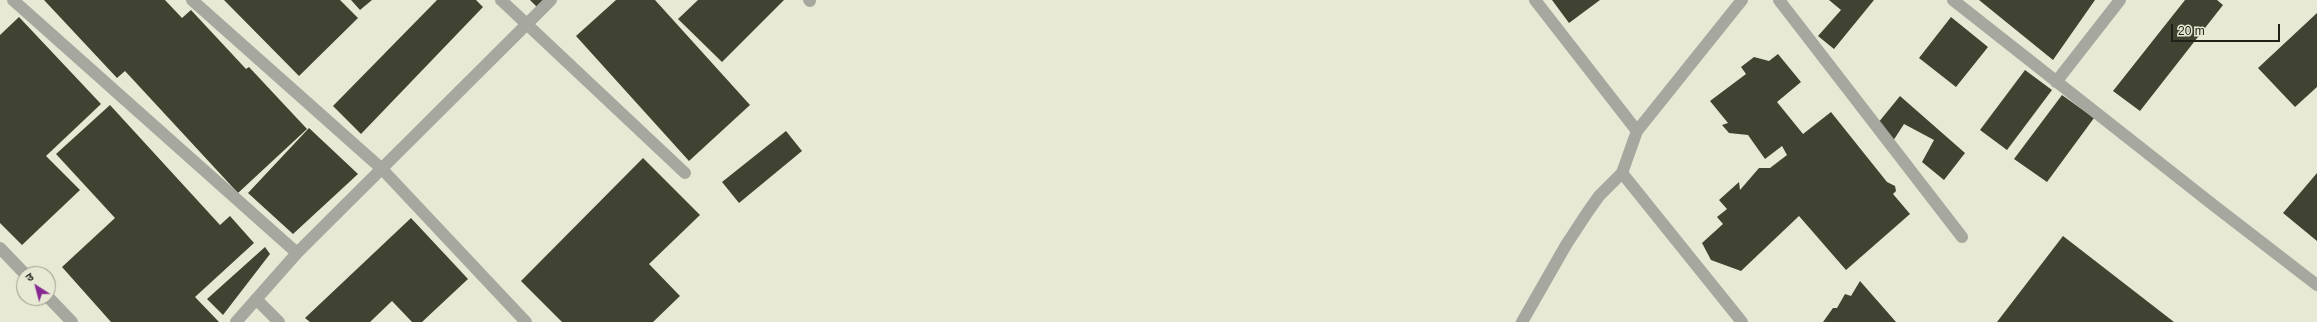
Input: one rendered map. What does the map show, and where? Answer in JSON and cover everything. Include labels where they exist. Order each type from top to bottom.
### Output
[{"type":"street","points":[[13,0],[297,253]]},
{"type":"street","points":[[192,0],[382,169],[526,322]]},
{"type":"street","points":[[501,0],[685,173]]},
{"type":"street","points":[[236,322],[297,253],[551,0]]},
{"type":"street","points":[[1535,0],[1636,130]]},
{"type":"street","points":[[1522,322],[1566,245],[1587,213],[1599,196],[1622,173],[1636,130],[1742,0]]},
{"type":"street","points":[[1778,0],[1962,237]]},
{"type":"street","points":[[1953,0],[2317,285]]},
{"type":"street","points":[[2056,82],[2120,0]]},
{"type":"street","points":[[1622,173],[1742,322]]},
{"type":"street","points":[[0,248],[17,266]]},
{"type":"street","points":[[256,299],[279,322]]},
{"type":"street","points":[[56,306],[72,322]]},
{"type":"building","points":[[44,0],[165,0],[182,18],[191,10],[246,69],[249,67],[307,129],[238,193],[125,71],[117,78]]},
{"type":"building","points":[[224,0],[340,0],[358,18],[299,76]]},
{"type":"building","points":[[351,0],[372,0],[360,10]]},
{"type":"building","points":[[437,0],[476,0],[483,7],[361,134],[333,106]]},
{"type":"building","points":[[530,0],[544,0],[537,7]]},
{"type":"building","points":[[616,0],[655,0],[750,105],[689,161],[576,36]]},
{"type":"building","points":[[698,0],[784,0],[722,62],[678,19]]},
{"type":"building","points":[[1552,0],[1600,0],[1569,23]]},
{"type":"building","points":[[1829,0],[1874,0],[1834,49],[1818,36],[1841,10]]},
{"type":"building","points":[[1979,0],[2095,0],[2053,60]]},
{"type":"building","points":[[2185,0],[2217,0],[2223,5],[2140,111],[2113,91]]},
{"type":"building","points":[[2317,13],[2317,87],[2295,107],[2258,68]]},
{"type":"building","points":[[19,17],[101,104],[46,156],[80,190],[22,245],[0,223],[0,35]]},
{"type":"building","points":[[1951,17],[1988,47],[1956,87],[1919,58]]},
{"type":"building","points":[[1778,54],[1801,82],[1777,102],[1803,134],[1831,112],[1887,182],[1895,186],[1896,191],[1893,194],[1910,214],[1846,270],[1799,216],[1741,271],[1711,260],[1702,243],[1723,224],[1717,217],[1727,209],[1719,200],[1739,182],[1740,190],[1759,168],[1770,168],[1787,155],[1782,146],[1765,159],[1748,135],[1729,133],[1722,125],[1728,123],[1710,101],[1746,74],[1741,67],[1754,57],[1769,61]]},
{"type":"building","points":[[2025,70],[2052,90],[2007,150],[1980,130]]},
{"type":"building","points":[[2062,95],[2094,118],[2047,182],[2014,159]]},
{"type":"building","points":[[1900,96],[1965,153],[1944,180],[1922,162],[1934,140],[1904,124],[1893,141],[1878,123]]},
{"type":"building","points":[[110,105],[220,225],[230,216],[254,243],[195,297],[219,322],[111,322],[62,267],[115,218],[56,154]]},
{"type":"building","points":[[309,128],[358,174],[293,234],[248,193]]},
{"type":"building","points":[[786,131],[802,151],[739,203],[722,182]]},
{"type":"building","points":[[643,158],[700,215],[649,264],[680,296],[653,322],[562,322],[521,281]]},
{"type":"building","points":[[2317,173],[2317,241],[2283,213]]},
{"type":"building","points":[[411,218],[468,279],[422,322],[412,322],[392,301],[370,322],[310,322],[305,318]]},
{"type":"building","points":[[2063,236],[2174,322],[1997,322]]},
{"type":"building","points":[[265,247],[270,254],[223,315],[207,299]]},
{"type":"building","points":[[1860,281],[1896,322],[1823,322],[1833,308],[1837,308],[1845,294],[1851,296]]}]
